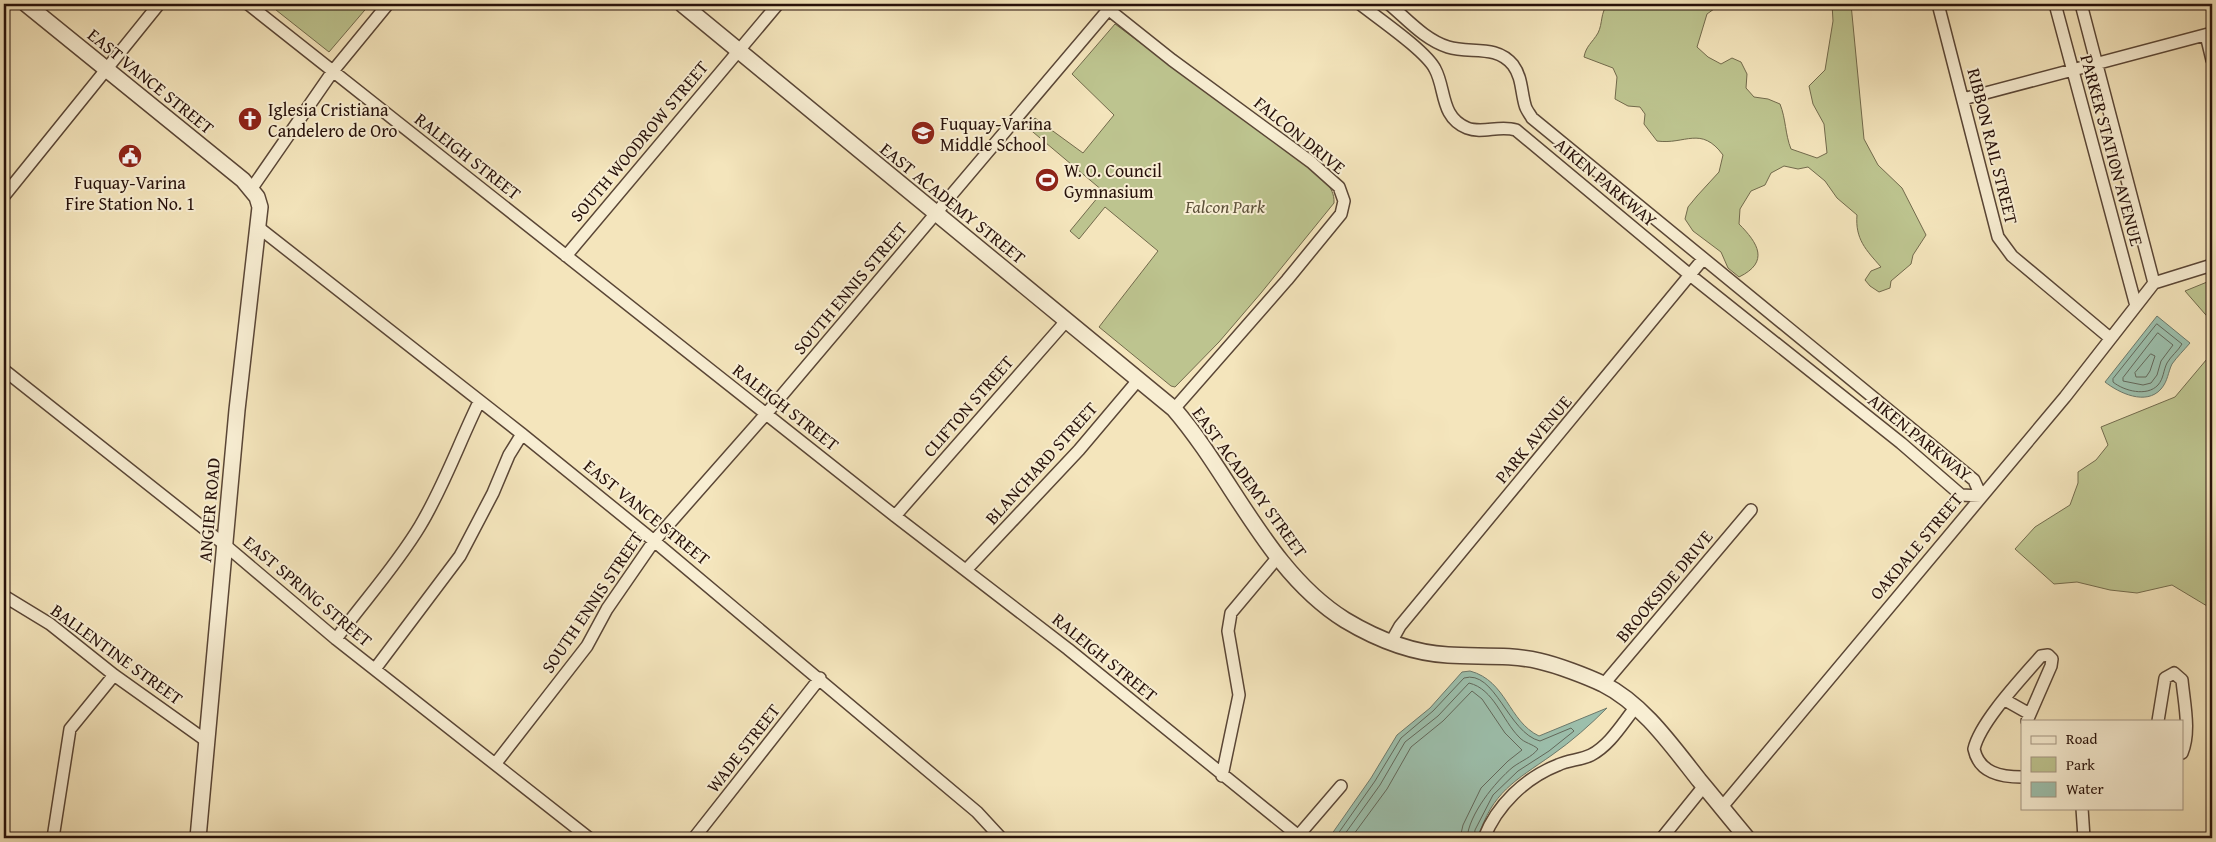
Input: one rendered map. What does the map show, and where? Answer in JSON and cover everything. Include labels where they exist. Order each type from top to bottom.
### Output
[{"type":"street","name":"EAST VANCE STREET","points":[[26,4],[252,188]]},
{"type":"street","points":[[4,196],[159,4]]},
{"type":"street","name":"RALEIGH STREET","points":[[248,4],[895,516],[1068,649],[1222,776],[1300,837]]},
{"type":"street","points":[[252,188],[333,71],[388,4]]},
{"type":"street","name":"EAST ACADEMY STREET","points":[[682,4],[1174,409],[1201,442],[1278,557],[1297,580],[1327,607],[1361,629],[1391,642],[1418,650],[1446,655],[1538,661],[1603,685],[1635,708],[1658,730],[1747,838]]},
{"type":"street","name":"SOUTH WOODROW STREET","points":[[566,256],[778,4]]},
{"type":"street","name":"AIKEN PARKWAY","points":[[1360,4],[1426,56],[1440,79],[1442,95],[1448,110],[1466,128],[1480,130],[1505,127],[1516,130],[1690,275],[1901,443],[1962,495],[1981,496],[1974,480],[1532,118],[1525,106],[1521,82],[1513,65],[1502,55],[1489,51],[1449,47],[1437,42],[1389,4]]},
{"type":"street","name":"RIBBON RAIL STREET","points":[[1938,4],[1994,224],[2005,248],[2027,269],[2110,338]]},
{"type":"street","name":"PARKER STATION AVENUE","points":[[2054,4],[2136,306]]},
{"type":"street","name":"PARKER STATION AVENUE","points":[[2080,4],[2154,283]]},
{"type":"street","name":"SOUTH ENNIS STREET","points":[[496,763],[587,646],[607,608],[654,541],[766,414],[1111,7]]},
{"type":"street","name":"FALCON DRIVE","points":[[1111,7],[1172,60],[1332,179],[1339,187],[1344,201],[1341,214],[1312,250],[1174,409]]},
{"type":"street","points":[[1963,99],[2209,34],[2212,60]]},
{"type":"street","points":[[1426,56],[1437,42]]},
{"type":"street","points":[[1520,133],[1532,118]]},
{"type":"street","name":"ANGIER ROAD","points":[[198,838],[225,545],[260,208],[252,188]]},
{"type":"street","name":"EAST VANCE STREET","points":[[258,227],[522,434],[654,541],[820,678],[977,812],[1001,838]]},
{"type":"street","name":"PARK AVENUE","points":[[1391,642],[1400,626],[1703,259]]},
{"type":"street","points":[[2154,283],[2212,265]]},
{"type":"street","name":"OAKDALE STREET","points":[[1722,807],[2065,397],[2154,283]]},
{"type":"street","name":"CLIFTON STREET","points":[[895,516],[1067,320]]},
{"type":"street","name":"EAST SPRING STREET","points":[[4,370],[225,545],[336,638],[589,838]]},
{"type":"street","name":"BLANCHARD STREET","points":[[967,570],[1079,450],[1139,379]]},
{"type":"street","points":[[336,638],[392,567],[419,527],[443,485],[480,402]]},
{"type":"street","points":[[375,669],[460,556],[494,493],[509,455],[522,434]]},
{"type":"street","name":"BROOKSIDE DRIVE","points":[[1603,685],[1751,510]]},
{"type":"street","points":[[1222,776],[1239,695],[1228,631],[1232,613],[1278,557]]},
{"type":"street","name":"BALLENTINE STREET","points":[[4,596],[50,624],[114,675],[208,742]]},
{"type":"street","points":[[2005,700],[2027,717],[2052,659],[2048,655],[2041,656],[2005,700],[1980,733],[1974,749],[1980,764],[1991,772],[2002,776],[2021,777]]},
{"type":"street","points":[[2158,720],[2165,678],[2174,673],[2182,680],[2184,720]]},
{"type":"street","points":[[53,838],[70,729],[114,675]]},
{"type":"street","name":"WADE STREET","points":[[694,838],[820,678]]},
{"type":"street","points":[[1484,838],[1489,824],[1509,798],[1533,777],[1558,764],[1590,755],[1608,742],[1635,708]]},
{"type":"street","points":[[2184,731],[2184,748]]},
{"type":"street","points":[[1300,837],[1341,786]]},
{"type":"street","points":[[1662,838],[1704,786]]},
{"type":"street","points":[[2082,810],[2084,838]]},
{"type":"green space","points":[[281,4],[370,4],[329,52],[276,10]]},
{"type":"green space","points":[[1608,4],[1721,4],[1707,14],[1697,47],[1708,57],[1721,64],[1732,58],[1741,62],[1747,74],[1746,88],[1754,97],[1768,99],[1780,104],[1791,149],[1817,158],[1827,153],[1824,124],[1813,104],[1809,86],[1825,70],[1833,21],[1832,4],[1851,4],[1864,139],[1878,165],[1902,188],[1926,235],[1913,255],[1911,264],[1891,281],[1890,288],[1879,292],[1865,280],[1871,271],[1881,267],[1866,249],[1860,238],[1857,215],[1837,198],[1825,181],[1808,167],[1798,169],[1784,166],[1771,173],[1765,185],[1751,191],[1740,209],[1739,224],[1756,245],[1758,259],[1749,271],[1739,277],[1728,268],[1721,252],[1693,231],[1685,219],[1688,207],[1719,172],[1723,155],[1715,146],[1700,138],[1667,142],[1657,141],[1644,124],[1645,114],[1640,107],[1628,106],[1615,99],[1617,77],[1613,68],[1584,57],[1588,47],[1598,33]]},
{"type":"green space","name":"Falcon Park","points":[[1115,24],[1305,165],[1329,186],[1334,197],[1334,203],[1261,293],[1219,342],[1175,387],[1171,386],[1099,327],[1158,251],[1105,207],[1079,239],[1070,231],[1103,191],[1027,127],[1035,118],[1083,153],[1114,115],[1072,74]]},
{"type":"green space","points":[[2212,280],[2212,322],[2185,291]]},
{"type":"green space","points":[[2212,353],[2212,609],[2172,585],[2137,593],[2110,590],[2077,582],[2054,584],[2015,549],[2035,527],[2070,505],[2078,483],[2078,472],[2096,460],[2108,445],[2101,427],[2175,397]]},
{"type":"water","points":[[2157,316],[2190,343],[2172,364],[2167,380],[2155,394],[2148,397],[2140,397],[2125,394],[2105,382]]},
{"type":"water","points":[[1470,671],[1492,683],[1520,721],[1539,736],[1607,708],[1574,738],[1506,789],[1490,809],[1478,838],[1329,838],[1371,778],[1397,735],[1430,708],[1462,672]]},
{"type":"place","name":"Iglesia Cristiana Candelero de Oro","points":[[250,119]]},
{"type":"place","name":"Fuquay-Varina Middle School","points":[[923,133]]},
{"type":"place","name":"Fuquay-Varina Fire Station No. 1","points":[[130,156]]},
{"type":"place","name":"W. O. Council Gymnasium","points":[[1047,180]]}]
